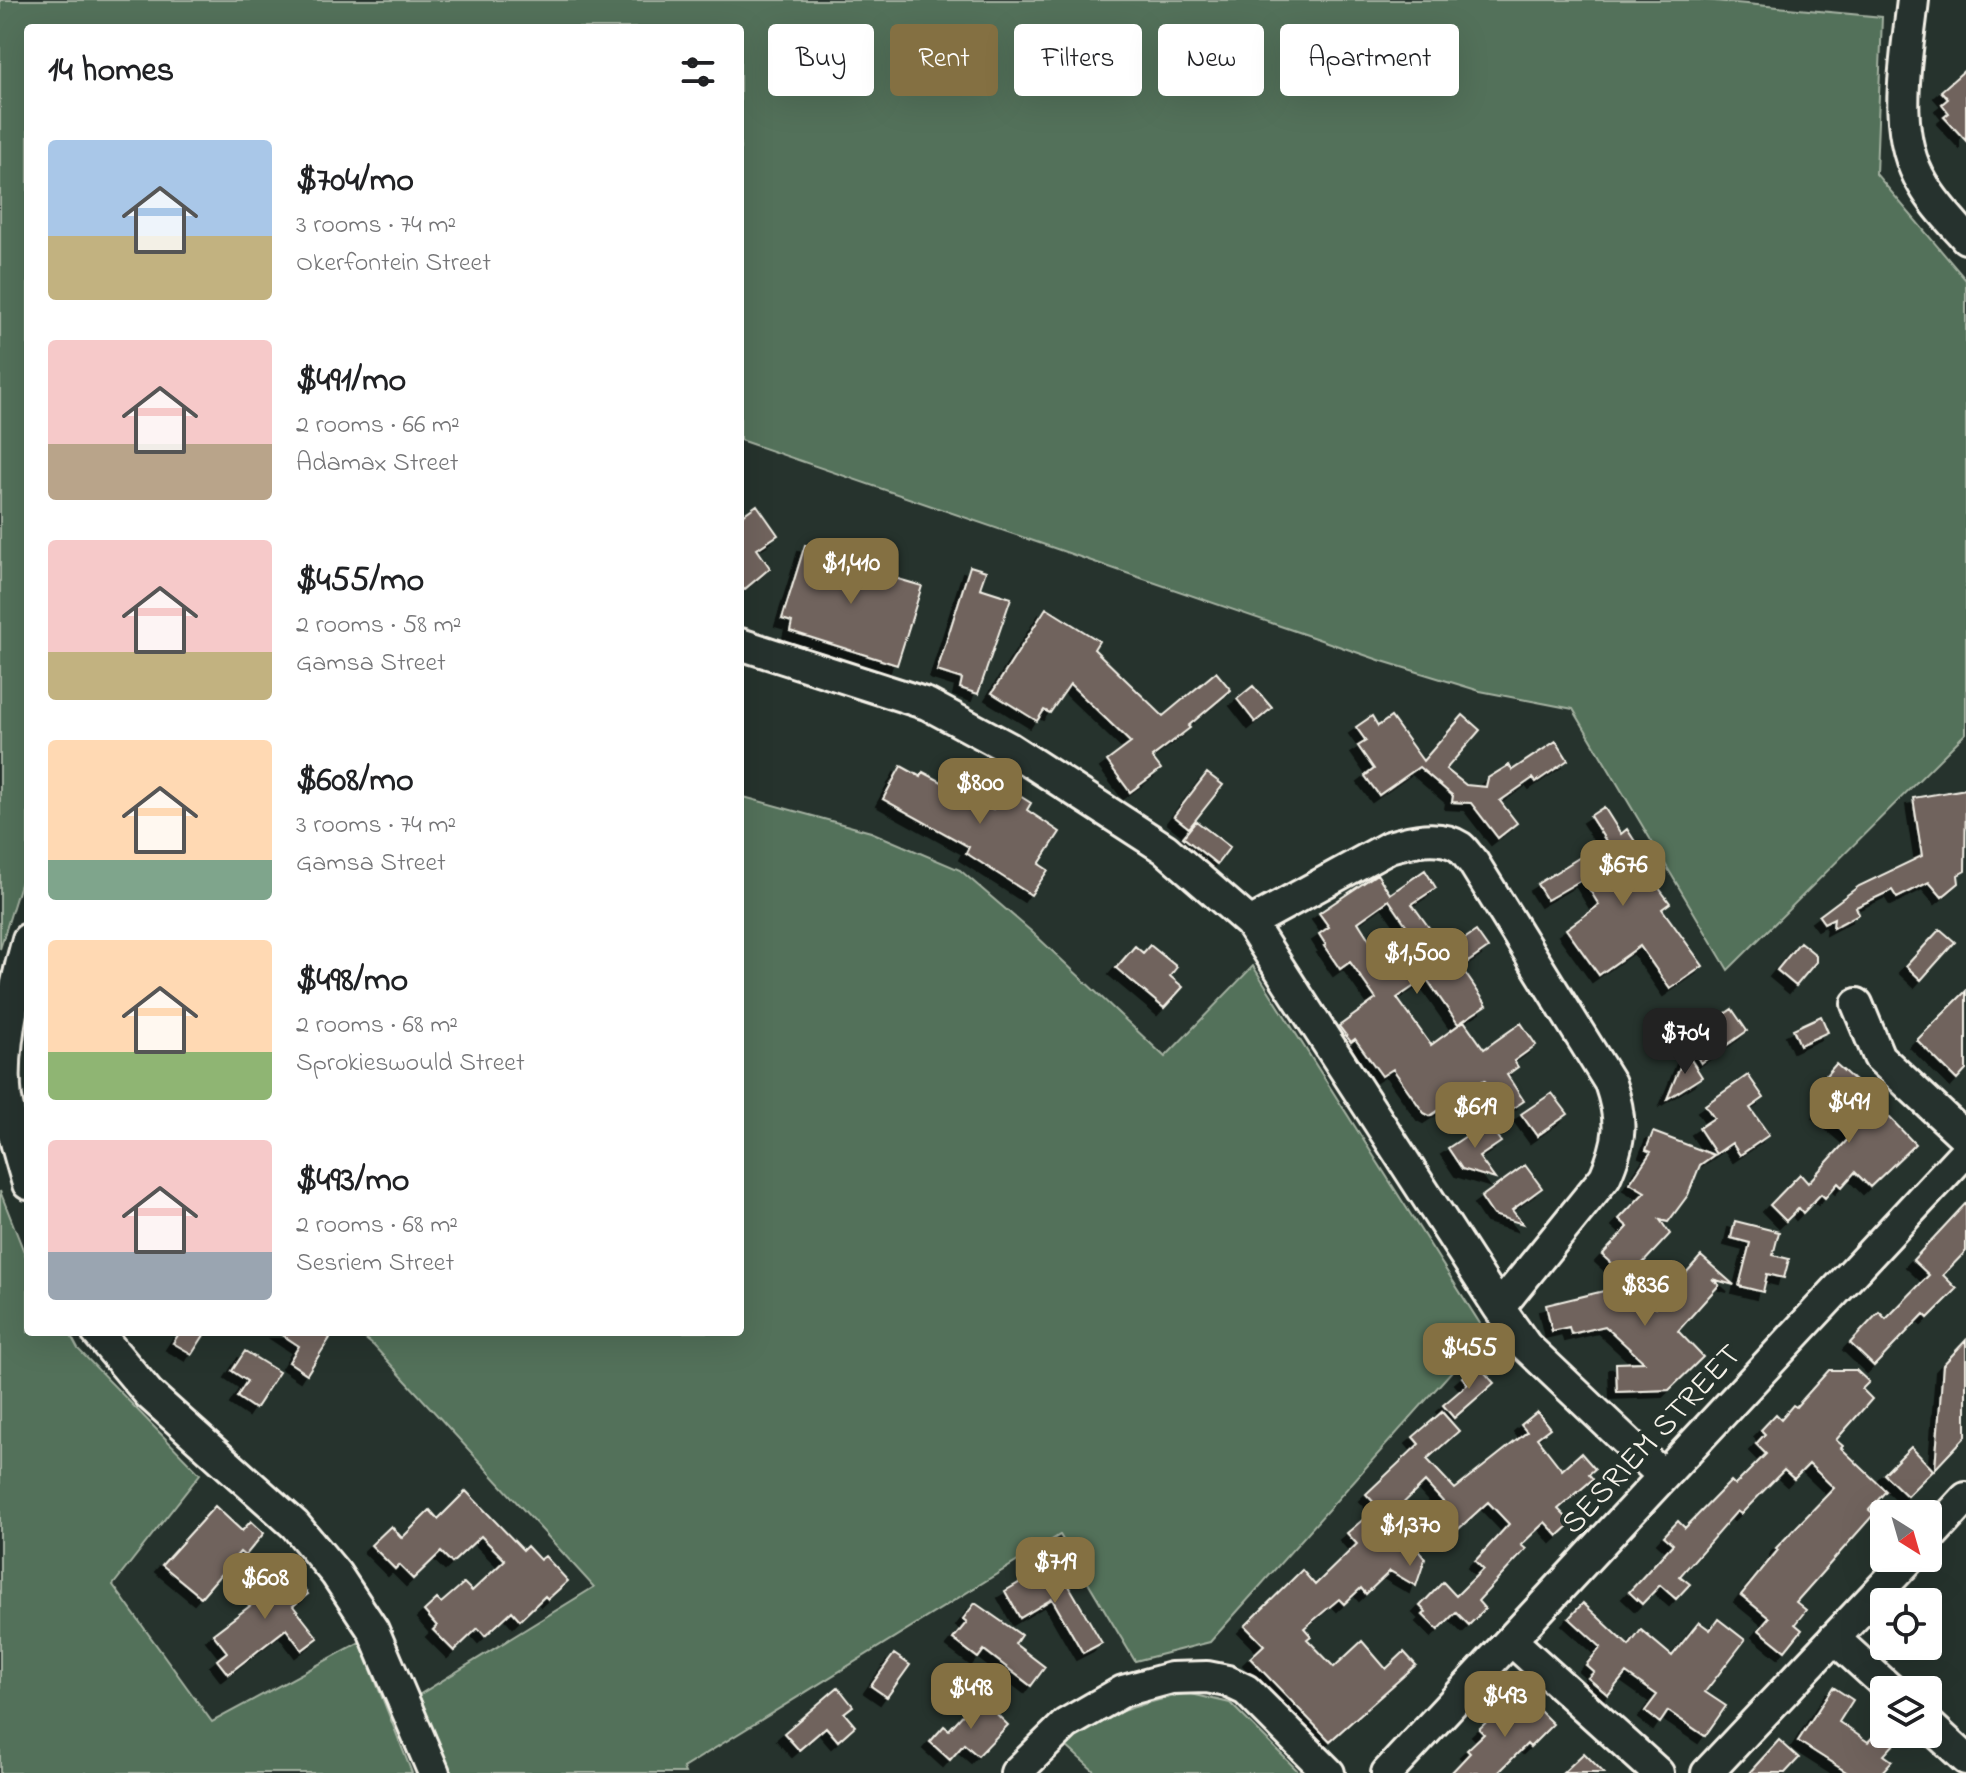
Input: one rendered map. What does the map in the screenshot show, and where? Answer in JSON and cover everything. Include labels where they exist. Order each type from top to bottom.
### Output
[{"type":"street","points":[[1913,0],[1904,92],[1905,132],[1910,159],[1923,185],[1966,238]]},
{"type":"street","points":[[744,645],[927,704],[1009,748],[1165,849],[1250,923],[1526,1346],[1663,1476]]},
{"type":"street","points":[[1250,923],[1389,847],[1413,840],[1438,840],[1460,847],[1473,862],[1610,1083],[1617,1105],[1620,1132],[1615,1155],[1605,1177],[1499,1308]]},
{"type":"street","points":[[24,953],[14,987],[8,1030],[6,1096],[24,1168]]},
{"type":"street","points":[[1857,1004],[1879,1057],[1966,1138]]},
{"type":"street","name":"SESRIEM STREET","points":[[1387,1773],[1966,1151]]},
{"type":"street","points":[[100,1336],[149,1394],[295,1525],[336,1574],[373,1630],[434,1773]]},
{"type":"street","points":[[1942,1524],[1966,1498]]},
{"type":"street","points":[[1707,1773],[1897,1572]]},
{"type":"street","points":[[1834,1638],[1876,1676]]},
{"type":"street","points":[[1511,1640],[1658,1773]]},
{"type":"street","points":[[1016,1773],[1066,1724],[1123,1691],[1171,1678],[1207,1677],[1227,1681],[1246,1690],[1329,1773]]},
{"type":"street","points":[[1942,1737],[1966,1759]]},
{"type":"green space","points":[[0,0],[1704,0],[1882,17],[1876,174],[1966,280],[1966,733],[1728,970],[1573,709],[1480,691],[1382,661],[744,441],[744,24],[24,24],[24,875],[0,949]]},
{"type":"green space","points":[[744,797],[871,832],[960,870],[1032,932],[1165,1057],[1253,966],[1486,1333],[1210,1642],[1135,1661],[1060,1535],[683,1768],[685,1773],[451,1773],[419,1695],[594,1587],[362,1336],[744,1336]]},
{"type":"green space","points":[[0,1191],[24,1252],[24,1336],[71,1336],[78,1349],[200,1474],[113,1585],[212,1722],[360,1642],[412,1773],[0,1773]]},
{"type":"green space","points":[[1187,1693],[1230,1703],[1300,1773],[1096,1773],[1065,1745],[1107,1717]]},
{"type":"building","points":[[1966,69],[1966,141],[1944,117],[1949,113],[1942,104],[1948,99],[1941,91]]},
{"type":"building","points":[[757,505],[778,535],[757,549],[770,568],[744,590],[744,514]]},
{"type":"building","points":[[805,545],[859,562],[857,567],[922,586],[897,665],[790,631],[792,622],[782,619]]},
{"type":"building","points":[[970,566],[986,571],[980,588],[1011,598],[978,694],[960,688],[962,679],[937,671]]},
{"type":"building","points":[[1046,608],[1099,641],[1094,649],[1163,716],[1216,672],[1231,690],[1188,726],[1190,728],[1152,757],[1161,769],[1130,792],[1107,761],[1131,743],[1070,684],[1050,713],[1044,710],[1037,721],[992,693]]},
{"type":"building","points":[[1253,686],[1272,708],[1255,722],[1237,699]]},
{"type":"building","points":[[1463,715],[1480,730],[1446,769],[1466,785],[1486,787],[1488,778],[1509,765],[1512,770],[1556,741],[1568,760],[1536,782],[1533,778],[1500,801],[1517,823],[1498,838],[1471,803],[1452,802],[1453,796],[1419,767],[1379,795],[1365,776],[1374,769],[1358,746],[1366,741],[1356,727],[1372,716],[1378,726],[1391,717],[1423,761]]},
{"type":"building","points":[[901,766],[921,777],[923,772],[993,809],[1007,788],[1031,803],[1027,810],[1060,832],[1039,864],[1048,870],[1031,895],[966,853],[969,847],[883,799]]},
{"type":"building","points":[[1207,773],[1223,785],[1189,828],[1174,816]]},
{"type":"building","points":[[1966,789],[1965,871],[1958,875],[1959,883],[1942,897],[1929,882],[1897,898],[1892,890],[1856,907],[1859,914],[1833,928],[1834,918],[1824,923],[1819,916],[1859,886],[1922,856],[1913,798]]},
{"type":"building","points":[[1604,807],[1621,834],[1627,829],[1645,857],[1639,861],[1670,903],[1662,909],[1703,966],[1670,989],[1640,946],[1599,975],[1566,929],[1599,905],[1583,879],[1547,900],[1537,884],[1606,841],[1590,816]]},
{"type":"building","points":[[1196,821],[1230,847],[1217,864],[1183,837]]},
{"type":"building","points":[[1425,870],[1436,888],[1412,904],[1446,951],[1476,931],[1488,948],[1461,967],[1487,1005],[1458,1024],[1426,978],[1397,998],[1431,1045],[1464,1021],[1484,1049],[1521,1023],[1536,1045],[1514,1061],[1518,1067],[1507,1075],[1524,1101],[1509,1111],[1484,1080],[1430,1116],[1424,1113],[1393,1069],[1382,1076],[1355,1039],[1351,1042],[1339,1026],[1376,999],[1350,962],[1340,969],[1324,946],[1319,934],[1329,927],[1319,913],[1377,874],[1390,894]],"holes":[[[1389,900],[1411,932],[1379,955],[1358,922]]]},
{"type":"building","points":[[1940,929],[1955,942],[1921,980],[1906,966]]},
{"type":"building","points":[[1800,942],[1816,955],[1816,962],[1796,986],[1777,970]]},
{"type":"building","points":[[1150,945],[1177,967],[1170,976],[1183,987],[1164,1008],[1116,968],[1135,946],[1143,953]]},
{"type":"building","points":[[1966,991],[1966,1070],[1957,1080],[1917,1040]]},
{"type":"building","points":[[1732,1009],[1747,1031],[1701,1063],[1678,1027],[1695,1015],[1704,1028]]},
{"type":"building","points":[[1821,1016],[1828,1032],[1800,1045],[1793,1029]]},
{"type":"building","points":[[1686,1052],[1702,1077],[1667,1099]]},
{"type":"building","points":[[1836,1064],[1915,1144],[1870,1187],[1855,1172],[1842,1187],[1838,1183],[1825,1198],[1821,1194],[1803,1213],[1799,1208],[1786,1221],[1770,1205],[1800,1174],[1808,1183],[1850,1137],[1820,1111],[1836,1094],[1821,1081]]},
{"type":"building","points":[[1748,1075],[1764,1098],[1750,1108],[1769,1135],[1740,1155],[1732,1143],[1716,1154],[1699,1128],[1714,1118],[1705,1105]]},
{"type":"building","points":[[1552,1093],[1568,1114],[1537,1136],[1521,1114]]},
{"type":"building","points":[[1487,1122],[1501,1142],[1479,1157],[1495,1179],[1462,1169],[1448,1148]]},
{"type":"building","points":[[1653,1132],[1714,1155],[1700,1165],[1688,1195],[1668,1222],[1660,1220],[1670,1234],[1628,1279],[1602,1255],[1628,1227],[1619,1219],[1645,1192],[1630,1183],[1651,1152],[1646,1150]]},
{"type":"building","points":[[1525,1165],[1542,1188],[1512,1210],[1523,1224],[1493,1215],[1481,1197]]},
{"type":"building","points":[[1966,1203],[1966,1251],[1943,1275],[1957,1289],[1928,1318],[1924,1314],[1874,1366],[1850,1343],[1879,1312],[1886,1319],[1929,1275],[1913,1260]]},
{"type":"building","points":[[1735,1221],[1779,1232],[1773,1255],[1789,1259],[1784,1278],[1767,1274],[1763,1292],[1739,1286],[1750,1243],[1731,1238]]},
{"type":"building","points":[[1701,1256],[1734,1285],[1712,1279],[1719,1285],[1678,1331],[1703,1357],[1669,1390],[1617,1392],[1616,1363],[1644,1362],[1605,1326],[1571,1334],[1569,1327],[1552,1331],[1546,1305],[1620,1287],[1644,1313],[1652,1304],[1656,1307]]},
{"type":"building","points":[[177,1336],[203,1336],[192,1354],[173,1343]]},
{"type":"building","points":[[284,1336],[330,1338],[307,1374],[289,1362],[299,1346]]},
{"type":"building","points":[[1966,1340],[1966,1436],[1935,1469],[1943,1365]]},
{"type":"building","points":[[245,1351],[279,1372],[255,1409],[237,1397],[247,1381],[232,1371]]},
{"type":"building","points":[[1477,1364],[1494,1383],[1454,1418],[1443,1405],[1468,1384],[1462,1377]]},
{"type":"building","points":[[1829,1370],[1856,1370],[1869,1382],[1862,1389],[1872,1399],[1836,1440],[1886,1491],[1878,1500],[1870,1500],[1870,1519],[1796,1602],[1806,1610],[1795,1624],[1802,1630],[1785,1651],[1759,1630],[1769,1618],[1741,1595],[1778,1550],[1776,1548],[1834,1488],[1809,1464],[1794,1479],[1784,1470],[1741,1514],[1737,1511],[1680,1576],[1690,1584],[1676,1599],[1660,1585],[1642,1604],[1629,1592],[1673,1544],[1664,1536],[1678,1521],[1685,1528],[1731,1481],[1735,1485],[1766,1454],[1756,1444],[1765,1434],[1761,1430],[1776,1414],[1781,1419],[1793,1405],[1796,1407]]},
{"type":"building","points":[[1442,1412],[1459,1431],[1427,1459],[1455,1489],[1527,1432],[1521,1425],[1537,1412],[1550,1428],[1537,1438],[1562,1470],[1581,1453],[1595,1469],[1589,1474],[1593,1479],[1558,1509],[1572,1523],[1558,1536],[1545,1522],[1521,1545],[1526,1549],[1478,1601],[1485,1609],[1469,1625],[1456,1612],[1438,1630],[1423,1615],[1426,1612],[1420,1606],[1443,1582],[1456,1596],[1483,1569],[1475,1561],[1509,1524],[1488,1502],[1453,1534],[1438,1518],[1447,1506],[1425,1482],[1390,1516],[1425,1559],[1416,1586],[1390,1571],[1366,1594],[1361,1588],[1344,1604],[1339,1599],[1304,1628],[1311,1636],[1307,1639],[1334,1667],[1362,1641],[1386,1669],[1404,1652],[1416,1665],[1330,1741],[1250,1658],[1264,1645],[1245,1626],[1302,1570],[1315,1585],[1357,1544],[1347,1533],[1378,1507],[1366,1494],[1419,1444],[1413,1437]]},
{"type":"building","points":[[1911,1447],[1933,1470],[1907,1496],[1884,1474]]},
{"type":"building","points":[[466,1491],[523,1550],[527,1546],[540,1560],[545,1556],[568,1581],[548,1599],[545,1596],[520,1620],[512,1611],[485,1636],[478,1628],[454,1651],[433,1630],[437,1626],[424,1611],[437,1599],[441,1603],[464,1583],[472,1591],[505,1560],[481,1536],[452,1563],[441,1552],[413,1579],[399,1565],[395,1569],[371,1545],[391,1526],[402,1538],[430,1510],[438,1519]]},
{"type":"building","points":[[215,1506],[242,1531],[251,1521],[264,1533],[245,1556],[240,1552],[201,1597],[162,1565]]},
{"type":"building","points":[[277,1569],[282,1576],[290,1570],[308,1594],[293,1606],[318,1638],[302,1650],[286,1629],[228,1674],[217,1660],[227,1652],[213,1634],[263,1596],[255,1585]]},
{"type":"building","points":[[1041,1570],[1047,1580],[1061,1572],[1102,1643],[1083,1653],[1052,1599],[1020,1618],[1005,1591]]},
{"type":"building","points":[[975,1603],[1021,1635],[1015,1644],[1045,1667],[1031,1686],[984,1650],[978,1658],[953,1639],[967,1622],[963,1619]]},
{"type":"building","points":[[1583,1603],[1629,1646],[1641,1630],[1672,1656],[1699,1622],[1710,1630],[1718,1619],[1745,1640],[1705,1692],[1726,1706],[1705,1736],[1668,1711],[1660,1723],[1645,1711],[1657,1695],[1626,1673],[1608,1695],[1588,1678],[1594,1672],[1586,1665],[1601,1647],[1569,1618]]},
{"type":"building","points":[[894,1654],[910,1665],[887,1697],[871,1686]]},
{"type":"building","points":[[838,1687],[853,1706],[844,1713],[855,1726],[838,1741],[826,1727],[799,1750],[784,1733]]},
{"type":"building","points":[[1833,1687],[1853,1700],[1839,1722],[1868,1742],[1870,1740],[1870,1748],[1890,1748],[1884,1755],[1892,1761],[1881,1773],[1848,1773],[1798,1741]]},
{"type":"building","points":[[979,1697],[1008,1725],[978,1756],[964,1744],[950,1760],[930,1742],[944,1726],[949,1730]]},
{"type":"building","points":[[1526,1697],[1553,1724],[1498,1773],[1451,1773],[1470,1753],[1467,1750],[1484,1734],[1479,1729],[1499,1710],[1506,1717]]},
{"type":"building","points":[[1779,1740],[1799,1758],[1785,1773],[1749,1773]]},
{"type":"building","points":[[1584,1753],[1604,1773],[1563,1773]]}]
